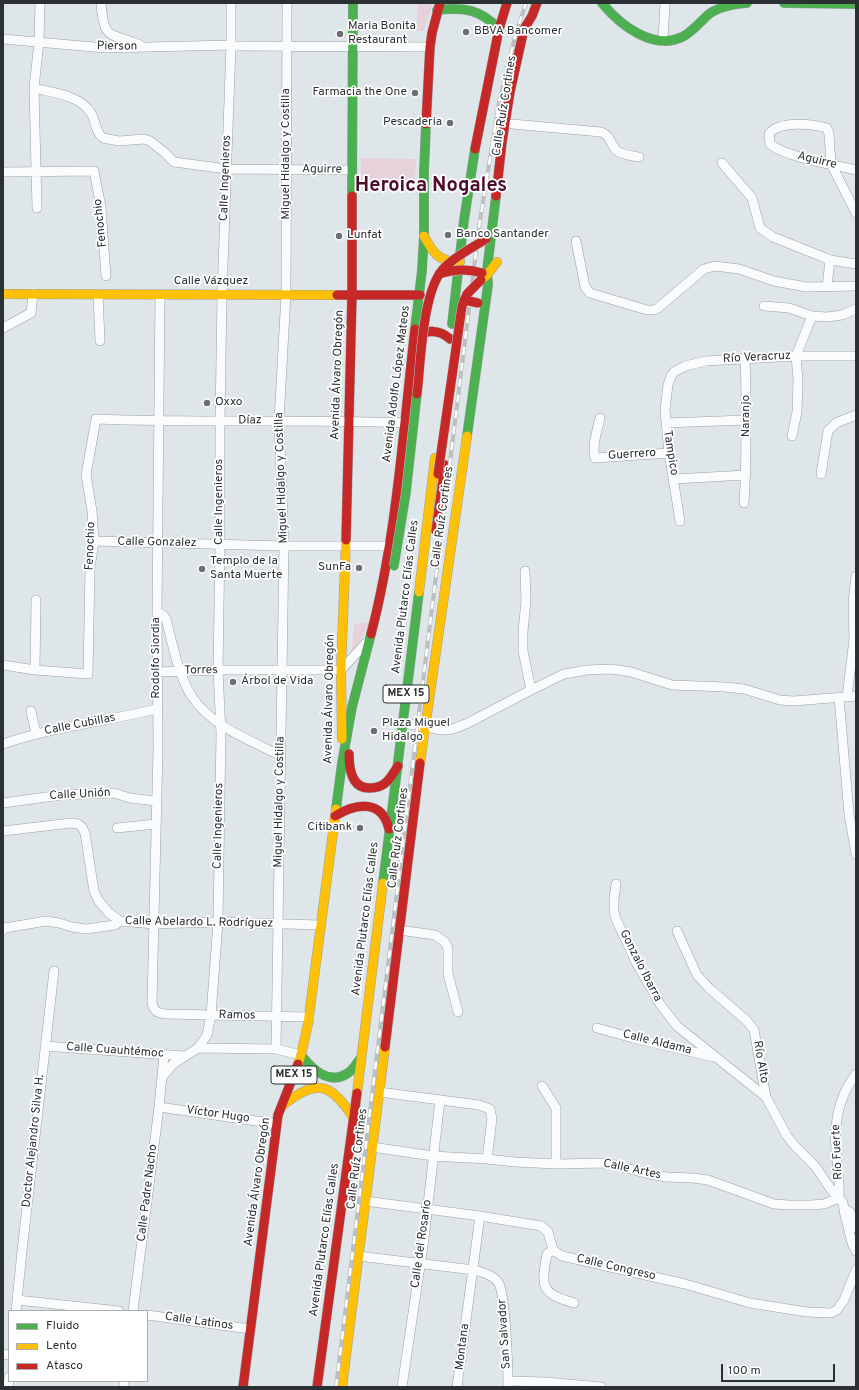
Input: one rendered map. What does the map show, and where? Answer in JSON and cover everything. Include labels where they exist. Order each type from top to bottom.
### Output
[{"type":"main road","name":"Avenida Álvaro Obregón","points":[[243,1387],[277,1124],[301,1055],[310,1016],[320,925],[342,763],[341,670],[346,546],[352,295],[351,170],[353,3]]},
{"type":"main road","name":"Avenida Plutarco Elías Calles","points":[[317,1387],[354,1119],[360,1058],[398,766],[402,723],[469,186],[499,30],[508,3]]},
{"type":"main road","points":[[424,549],[435,540],[440,507],[471,237],[468,226],[481,134],[501,42],[513,3]]},
{"type":"main road","name":"Calle Ruíz Cortines","points":[[342,1387],[425,727],[481,305],[490,290],[497,262],[512,124],[532,16],[537,3]]},
{"type":"main road","points":[[602,3],[609,13],[622,24],[648,38],[663,41],[680,38],[687,34],[720,7],[747,3]]},
{"type":"main road","points":[[784,3],[856,4]]},
{"type":"main road","points":[[439,7],[460,8],[483,14],[492,21],[499,30]]},
{"type":"main road","name":"Avenida Adolfo López Mateos","points":[[342,763],[352,707],[381,595],[405,423],[422,270],[424,236],[424,172],[430,47],[439,7]]},
{"type":"main road","name":"Calle Ruíz Cortines","points":[[483,276],[510,92],[524,29],[532,16]]},
{"type":"main road","points":[[424,236],[433,252],[438,257],[452,263],[460,262]]},
{"type":"main road","points":[[381,595],[390,581],[394,566],[405,498],[427,310],[434,283],[444,268],[457,257],[489,237]]},
{"type":"main road","points":[[424,549],[429,534],[458,324],[464,300],[470,290],[497,262]]},
{"type":"main road","points":[[439,274],[455,269],[470,269],[483,276],[490,290]]},
{"type":"main road","points":[[422,270],[435,274],[446,281],[456,294]]},
{"type":"main road","name":"Calle Vázquez","points":[[3,294],[420,294]]},
{"type":"main road","points":[[464,300],[481,305]]},
{"type":"main road","points":[[415,338],[422,333],[434,331],[442,333],[450,339]]},
{"type":"main road","points":[[359,680],[358,700],[350,743],[349,770],[356,783],[362,787],[370,788],[379,786],[388,780],[398,766]]},
{"type":"main road","points":[[335,816],[343,810],[355,806],[370,806],[385,817],[389,829]]},
{"type":"main road","points":[[301,1055],[318,1074],[333,1078],[348,1073],[360,1058]]},
{"type":"main road","points":[[326,1088],[329,1077]]},
{"type":"main road","points":[[282,1106],[294,1095],[303,1090],[311,1088],[326,1088],[336,1094],[354,1119]]},
{"type":"street","points":[[37,208],[34,88],[39,42],[40,3]]},
{"type":"street","points":[[101,3],[102,23],[105,30],[109,34],[145,47]]},
{"type":"street","name":"Calle Ingenieros","points":[[198,1048],[207,1035],[211,1015],[218,922],[220,724],[218,670],[220,422],[226,169],[234,45],[231,3]]},
{"type":"street","name":"Miguel Hidalgo y Costilla","points":[[276,1049],[284,546],[279,421],[286,294],[287,3]]},
{"type":"street","points":[[663,41],[665,3]]},
{"type":"street","name":"Pierson","points":[[3,39],[105,48],[234,45],[430,47]]},
{"type":"street","name":"Aguirre","points":[[34,88],[64,96],[81,103],[92,114],[96,129],[100,136],[107,140],[148,140],[174,162],[226,169],[351,170]]},
{"type":"street","points":[[512,124],[601,132],[608,137],[616,150],[624,154],[639,157]]},
{"type":"street","name":"Aguirre","points":[[831,164],[827,128],[795,124],[772,129],[769,134],[770,144],[778,150],[831,164],[856,170]]},
{"type":"street","points":[[722,163],[752,198],[760,228],[773,237],[830,260],[856,264]]},
{"type":"street","points":[[831,164],[856,213]]},
{"type":"street","points":[[3,166],[19,172]]},
{"type":"street","name":"Fenochio","points":[[37,172],[94,171],[101,207],[106,276]]},
{"type":"street","points":[[3,172],[37,172]]},
{"type":"street","points":[[576,241],[587,291],[647,310],[654,310],[658,308],[704,269],[710,267],[739,269],[774,281],[806,287],[856,286]]},
{"type":"street","points":[[827,287],[830,260]]},
{"type":"street","points":[[3,328],[31,313],[33,294]]},
{"type":"street","points":[[98,294],[100,340]]},
{"type":"street","name":"Rodolfo Siordia","points":[[160,294],[157,612],[158,748],[152,1003],[157,1013],[165,1014]]},
{"type":"street","points":[[764,306],[789,308],[812,316],[836,317],[856,309]]},
{"type":"street","points":[[792,436],[797,412],[798,380],[796,356],[812,316]]},
{"type":"street","name":"Río Veracruz","points":[[668,385],[674,372],[685,366],[706,361],[796,356],[856,356]]},
{"type":"street","name":"Naranjo","points":[[744,503],[746,475],[747,393],[745,358]]},
{"type":"street","name":"Tampico","points":[[668,385],[665,410],[666,423],[680,521]]},
{"type":"street","points":[[821,474],[828,432],[836,423],[856,415]]},
{"type":"street","name":"Guerrero","points":[[600,418],[593,446],[595,458],[669,452]]},
{"type":"street","name":"Fenochio","points":[[35,670],[88,674],[90,568],[94,541],[92,511],[86,475],[96,419]]},
{"type":"street","name":"Díaz","points":[[96,419],[220,422],[348,421],[405,423]]},
{"type":"street","points":[[666,423],[746,420]]},
{"type":"street","points":[[674,479],[746,475]]},
{"type":"street","name":"Calle Gonzalez","points":[[94,541],[284,546],[389,546]]},
{"type":"street","points":[[525,571],[526,600],[523,651],[530,690]]},
{"type":"street","points":[[856,576],[852,603],[854,639],[851,696],[849,814],[856,854]]},
{"type":"street","points":[[3,665],[35,670],[36,600]]},
{"type":"street","points":[[157,612],[166,619],[180,671],[190,694],[200,706],[220,724],[281,756]]},
{"type":"street","points":[[341,670],[369,640]]},
{"type":"street","points":[[402,723],[442,730],[453,729],[468,723],[530,690],[564,674],[587,670],[611,669],[631,672],[672,685],[744,689],[780,700],[794,701],[851,696]]},
{"type":"street","name":"Torres","points":[[157,672],[218,670],[341,670]]},
{"type":"street","name":"Calle Cubillas","points":[[3,744],[36,734],[157,709]]},
{"type":"street","points":[[31,711],[36,734]]},
{"type":"street","name":"Calle Unión","points":[[3,803],[61,795],[114,793],[130,798],[156,801]]},
{"type":"street","name":"Calle Abelardo L. Rodríguez","points":[[3,831],[71,823],[78,824],[82,828],[88,841],[94,891],[103,907],[120,921],[154,924],[218,922],[278,925],[320,925]]},
{"type":"street","points":[[117,828],[156,824]]},
{"type":"street","name":"Gonzalo Ibarra","points":[[616,884],[614,899],[614,912],[616,919],[636,962],[660,1004],[677,1026],[766,1097]]},
{"type":"street","points":[[4,929],[46,921],[86,929],[115,925],[120,921]]},
{"type":"street","points":[[399,930],[434,935],[445,942],[448,948],[448,974],[458,1012]]},
{"type":"street","name":"Río Alto","points":[[676,931],[697,976],[747,1021],[754,1030],[766,1097],[787,1136],[815,1166],[832,1191],[839,1198]]},
{"type":"street","name":"Doctor Alejandro Silva H.","points":[[16,1310],[54,971]]},
{"type":"street","name":"Ramos","points":[[165,1014],[310,1016]]},
{"type":"street","name":"Calle Aldama","points":[[597,1028],[718,1058]]},
{"type":"street","name":"Calle Cuauhtémoc","points":[[45,1046],[184,1056]]},
{"type":"street","points":[[163,1076],[184,1056],[198,1048],[276,1049],[301,1055]]},
{"type":"street","points":[[163,1076],[164,1055]]},
{"type":"street","name":"Río Fuerte","points":[[856,1074],[843,1095],[836,1120],[836,1150],[840,1182],[839,1198],[843,1203],[844,1209],[850,1212],[856,1228]]},
{"type":"street","name":"Calle Padre Nacho","points":[[133,1310],[163,1076]]},
{"type":"street","points":[[542,1086],[556,1108],[556,1164]]},
{"type":"street","points":[[379,1092],[479,1105],[490,1109],[492,1119],[487,1159]]},
{"type":"street","name":"Calle del Rosario","points":[[402,1387],[420,1264],[440,1100]]},
{"type":"street","name":"Víctor Hugo","points":[[159,1107],[277,1124]]},
{"type":"street","name":"Calle Artes","points":[[372,1147],[433,1156],[515,1162],[556,1164],[607,1163],[666,1177],[708,1180],[774,1204],[788,1206],[811,1206],[824,1204],[839,1198]]},
{"type":"street","points":[[365,1201],[480,1216],[541,1226],[548,1232],[553,1250],[547,1254],[543,1276],[544,1286],[550,1293],[560,1299],[574,1303]]},
{"type":"street","points":[[844,1209],[852,1243],[856,1251]]},
{"type":"street","name":"Montana","points":[[457,1387],[474,1270],[480,1216]]},
{"type":"street","name":"Calle Congreso","points":[[553,1250],[562,1256],[685,1284],[750,1303],[823,1313],[831,1313],[837,1310],[844,1300],[856,1270]]},
{"type":"street","points":[[358,1256],[474,1270]]},
{"type":"street","name":"San Salvador","points":[[474,1270],[492,1276],[498,1282],[502,1291],[508,1384]]},
{"type":"street","points":[[17,1300],[110,1310]]},
{"type":"street","name":"Calle Latinos","points":[[148,1315],[250,1329]]},
{"type":"street","points":[[508,1384],[545,1382],[595,1387]]},
{"type":"shaded area","points":[[418,3],[433,3],[424,31],[416,31]]},
{"type":"shaded area","points":[[361,158],[416,159],[415,184],[361,183]]},
{"type":"shaded area","points":[[370,622],[351,659],[354,624]]},
{"type":"railway","points":[[336,1387],[479,227],[499,102],[516,33],[526,3]]},
{"type":"traffic: fast","points":[[352,196],[353,3]]},
{"type":"traffic: fast","points":[[602,3],[618,20],[638,34],[661,41],[673,40],[684,36],[709,14],[722,7],[747,3]]},
{"type":"traffic: fast","points":[[784,3],[856,4]]},
{"type":"traffic: fast","points":[[437,10],[463,9],[478,13],[492,22],[499,29]]},
{"type":"traffic: fast","points":[[415,329],[422,270],[424,236],[426,124]]},
{"type":"traffic: fast","points":[[452,324],[464,220],[475,149]]},
{"type":"traffic: fast","points":[[467,436],[488,285],[487,270],[496,196]]},
{"type":"traffic: fast","points":[[394,566],[406,493],[417,394]]},
{"type":"traffic: fast","points":[[383,883],[419,592]]},
{"type":"traffic: fast","points":[[336,809],[342,763],[352,707],[371,634]]},
{"type":"traffic: fast","points":[[301,1055],[310,1066],[322,1074],[334,1078],[341,1077],[350,1072],[360,1059]]},
{"type":"traffic: slow","points":[[424,236],[434,252],[442,258],[453,262],[460,262]]},
{"type":"traffic: slow","points":[[481,280],[497,262]]},
{"type":"traffic: slow","points":[[3,294],[337,295]]},
{"type":"traffic: slow","points":[[420,763],[467,436]]},
{"type":"traffic: slow","points":[[419,592],[435,458]]},
{"type":"traffic: slow","points":[[342,739],[341,670],[346,540]]},
{"type":"traffic: slow","points":[[298,1064],[308,1024],[336,809]]},
{"type":"traffic: slow","points":[[357,1093],[383,883]]},
{"type":"traffic: slow","points":[[342,1387],[385,1047]]},
{"type":"traffic: slow","points":[[282,1106],[304,1091],[314,1088],[322,1088],[330,1091],[338,1097],[354,1119]]},
{"type":"traffic: jam","points":[[426,124],[430,47],[440,3]]},
{"type":"traffic: jam","points":[[475,149],[499,29],[507,3]]},
{"type":"traffic: jam","points":[[496,196],[502,142],[510,92],[524,29],[532,16],[537,3]]},
{"type":"traffic: jam","points":[[346,540],[352,295],[352,196]]},
{"type":"traffic: jam","points":[[417,394],[424,328],[431,294],[436,280],[443,269],[453,260],[486,239]]},
{"type":"traffic: jam","points":[[439,274],[460,270],[471,270],[482,273]]},
{"type":"traffic: jam","points":[[438,474],[462,306],[467,294],[481,280]]},
{"type":"traffic: jam","points":[[337,295],[420,295]]},
{"type":"traffic: jam","points":[[464,300],[478,303]]},
{"type":"traffic: jam","points":[[371,634],[380,597],[393,521],[415,329]]},
{"type":"traffic: jam","points":[[415,338],[424,333],[433,331],[442,333],[450,339]]},
{"type":"traffic: jam","points":[[436,531],[445,465]]},
{"type":"traffic: jam","points":[[349,754],[352,776],[358,785],[363,787],[379,787],[390,778],[398,766]]},
{"type":"traffic: jam","points":[[385,1047],[420,763]]},
{"type":"traffic: jam","points":[[335,816],[351,808],[367,806],[381,812],[386,819],[389,829]]},
{"type":"traffic: jam","points":[[243,1387],[278,1115],[298,1064]]},
{"type":"traffic: jam","points":[[317,1387],[357,1093]]},
{"type":"place","name":"BBVA Bancomer","points":[[466,32]]},
{"type":"place","name":"Maria Bonita Restaurant","points":[[340,34]]},
{"type":"place","name":"Farmacia the One","points":[[415,93]]},
{"type":"place","name":"Pescaderia","points":[[450,123]]},
{"type":"place","name":"Banco Santander","points":[[448,235]]},
{"type":"place","name":"Lunfat","points":[[339,236]]},
{"type":"place","name":"Oxxo","points":[[207,403]]},
{"type":"place","name":"SunFa","points":[[359,568]]},
{"type":"place","name":"Templo de la Santa Muerte","points":[[202,569]]},
{"type":"place","name":"Árbol de Vida","points":[[233,682]]},
{"type":"place","name":"Plaza Miguel Hidalgo","points":[[374,731]]},
{"type":"place","name":"Citibank","points":[[360,828]]},
{"type":"district","name":"Heroica Nogales","points":[[431,187]]}]
